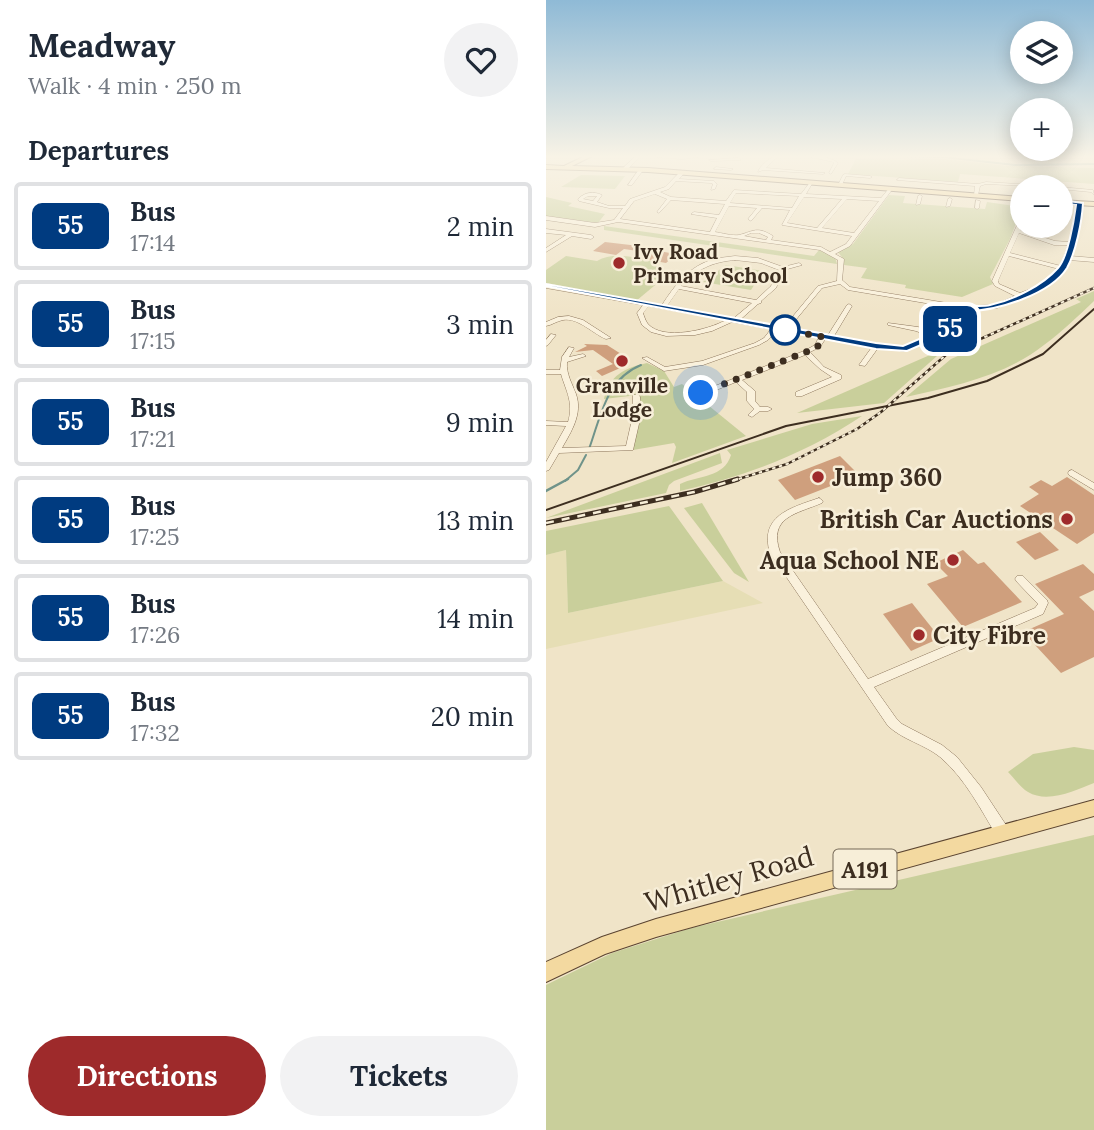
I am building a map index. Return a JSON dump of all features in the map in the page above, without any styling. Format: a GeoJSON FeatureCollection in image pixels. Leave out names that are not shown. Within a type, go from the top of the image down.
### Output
{"type":"FeatureCollection","features":[{"type":"Feature","properties":{"kind":"main road","name":"Whitley Road"},"geometry":{"type":"LineString","coordinates":[[546,972],[602,946],[656,928],[1094,808]]}},
{"type":"Feature","properties":{"kind":"street"},"geometry":{"type":"LineString","coordinates":[[617,220],[626,208]]}},
{"type":"Feature","properties":{"kind":"street"},"geometry":{"type":"LineString","coordinates":[[659,212],[662,208]]}},
{"type":"Feature","properties":{"kind":"street"},"geometry":{"type":"LineString","coordinates":[[712,233],[726,208]]}},
{"type":"Feature","properties":{"kind":"street"},"geometry":{"type":"LineString","coordinates":[[751,219],[759,208]]}},
{"type":"Feature","properties":{"kind":"street"},"geometry":{"type":"LineString","coordinates":[[772,208],[792,209],[784,224],[856,235]]}},
{"type":"Feature","properties":{"kind":"street"},"geometry":{"type":"LineString","coordinates":[[818,230],[837,208]]}},
{"type":"Feature","properties":{"kind":"street"},"geometry":{"type":"LineString","coordinates":[[832,253],[848,245],[877,208]]}},
{"type":"Feature","properties":{"kind":"street"},"geometry":{"type":"LineString","coordinates":[[792,320],[820,287],[840,282],[854,290],[965,308],[992,308],[1040,288],[1063,268],[1072,244],[1079,208]]}},
{"type":"Feature","properties":{"kind":"street"},"geometry":{"type":"LineString","coordinates":[[694,214],[721,217]]}},
{"type":"Feature","properties":{"kind":"street"},"geometry":{"type":"LineString","coordinates":[[546,218],[592,225],[617,220],[768,241],[832,253],[841,259],[840,282]]}},
{"type":"Feature","properties":{"kind":"street"},"geometry":{"type":"LineString","coordinates":[[1021,296],[996,283],[1018,227],[1054,243],[1072,244]]}},
{"type":"Feature","properties":{"kind":"street"},"geometry":{"type":"LineString","coordinates":[[546,231],[591,237]]}},
{"type":"Feature","properties":{"kind":"street"},"geometry":{"type":"LineString","coordinates":[[548,248],[572,234]]}},
{"type":"Feature","properties":{"kind":"street"},"geometry":{"type":"LineString","coordinates":[[695,253],[717,258],[761,261],[782,269],[799,265]]}},
{"type":"Feature","properties":{"kind":"street"},"geometry":{"type":"LineString","coordinates":[[1006,254],[1024,256],[1063,268]]}},
{"type":"Feature","properties":{"kind":"street"},"geometry":{"type":"LineString","coordinates":[[663,308],[677,288],[699,268],[717,258]]}},
{"type":"Feature","properties":{"kind":"street"},"geometry":{"type":"LineString","coordinates":[[1068,258],[1094,260]]}},
{"type":"Feature","properties":{"kind":"street"},"geometry":{"type":"LineString","coordinates":[[647,305],[640,313],[641,319],[654,330],[690,334],[708,332],[733,320],[759,302],[780,279],[782,269]]}},
{"type":"Feature","properties":{"kind":"street"},"geometry":{"type":"LineString","coordinates":[[546,286],[904,349],[953,328],[965,308]]}},
{"type":"Feature","properties":{"kind":"street"},"geometry":{"type":"LineString","coordinates":[[677,288],[759,302]]}},
{"type":"Feature","properties":{"kind":"street"},"geometry":{"type":"LineString","coordinates":[[701,393],[818,346],[849,306]]}},
{"type":"Feature","properties":{"kind":"street"},"geometry":{"type":"LineString","coordinates":[[547,315],[585,323],[595,333],[608,338]]}},
{"type":"Feature","properties":{"kind":"street"},"geometry":{"type":"LineString","coordinates":[[546,324],[562,318]]}},
{"type":"Feature","properties":{"kind":"street"},"geometry":{"type":"LineString","coordinates":[[890,324],[918,329],[935,336]]}},
{"type":"Feature","properties":{"kind":"street"},"geometry":{"type":"LineString","coordinates":[[645,358],[664,369],[703,363],[757,344],[766,339],[775,328]]}},
{"type":"Feature","properties":{"kind":"street"},"geometry":{"type":"LineString","coordinates":[[546,344],[553,335]]}},
{"type":"Feature","properties":{"kind":"street"},"geometry":{"type":"LineString","coordinates":[[863,365],[876,346]]}},
{"type":"Feature","properties":{"kind":"street"},"geometry":{"type":"LineString","coordinates":[[546,468],[576,407],[562,372],[571,348]]}},
{"type":"Feature","properties":{"kind":"street"},"geometry":{"type":"LineString","coordinates":[[799,394],[838,377],[822,368],[806,352]]}},
{"type":"Feature","properties":{"kind":"street"},"geometry":{"type":"LineString","coordinates":[[565,360],[583,356]]}},
{"type":"Feature","properties":{"kind":"street"},"geometry":{"type":"LineString","coordinates":[[546,372],[562,372]]}},
{"type":"Feature","properties":{"kind":"street"},"geometry":{"type":"LineString","coordinates":[[737,379],[751,391],[755,412],[768,409]]}},
{"type":"Feature","properties":{"kind":"street"},"geometry":{"type":"LineString","coordinates":[[800,384],[808,390]]}},
{"type":"Feature","properties":{"kind":"street"},"geometry":{"type":"LineString","coordinates":[[556,451],[602,452],[630,448],[638,401]]}},
{"type":"Feature","properties":{"kind":"street"},"geometry":{"type":"LineString","coordinates":[[546,423],[569,424]]}},
{"type":"Feature","properties":{"kind":"street"},"geometry":{"type":"LineString","coordinates":[[1072,473],[1094,487]]}},
{"type":"Feature","properties":{"kind":"street"},"geometry":{"type":"LineString","coordinates":[[819,501],[779,519],[771,529],[771,544],[898,729],[934,746],[949,758],[1003,833]]}},
{"type":"Feature","properties":{"kind":"street"},"geometry":{"type":"LineString","coordinates":[[868,684],[1040,611],[1043,603],[1020,579]]}},
{"type":"Feature","properties":{"kind":"shaded area"},"geometry":{"type":"Polygon","coordinates":[[[566,550],[568,613],[723,581],[763,603],[546,649],[546,555],[566,550]]]}},
{"type":"Feature","properties":{"kind":"green space"},"geometry":{"type":"Polygon","coordinates":[[[546,208],[576,208],[605,214],[598,223],[546,216],[546,208]]]}},
{"type":"Feature","properties":{"kind":"green space"},"geometry":{"type":"Polygon","coordinates":[[[880,208],[1010,208],[1010,238],[990,277],[993,284],[962,297],[861,278],[867,268],[844,265],[838,252],[853,244],[880,208]]]}},
{"type":"Feature","properties":{"kind":"green space"},"geometry":{"type":"Polygon","coordinates":[[[604,226],[814,256],[819,250],[835,257],[837,264],[604,230],[604,226]]]}},
{"type":"Feature","properties":{"kind":"green space"},"geometry":{"type":"Polygon","coordinates":[[[566,256],[597,261],[612,256],[628,256],[659,263],[658,269],[672,271],[636,301],[546,283],[546,270],[566,256]]]}},
{"type":"Feature","properties":{"kind":"green space"},"geometry":{"type":"Polygon","coordinates":[[[726,265],[763,271],[751,290],[703,282],[726,265]]]}},
{"type":"Feature","properties":{"kind":"green space"},"geometry":{"type":"Polygon","coordinates":[[[1094,291],[1094,301],[1029,356],[978,379],[906,397],[951,359],[1081,302],[1076,299],[1094,291]]]}},
{"type":"Feature","properties":{"kind":"green space"},"geometry":{"type":"Polygon","coordinates":[[[946,348],[884,403],[797,413],[946,348]]]}},
{"type":"Feature","properties":{"kind":"green space"},"geometry":{"type":"Polygon","coordinates":[[[647,363],[664,371],[674,387],[682,384],[746,436],[672,463],[676,447],[674,443],[633,450],[642,403],[638,395],[604,399],[614,378],[632,367],[647,363]]]}},
{"type":"Feature","properties":{"kind":"green space"},"geometry":{"type":"Polygon","coordinates":[[[862,416],[819,442],[774,462],[752,471],[680,491],[680,484],[723,468],[731,455],[727,450],[812,424],[862,416]]]}},
{"type":"Feature","properties":{"kind":"green space"},"geometry":{"type":"Polygon","coordinates":[[[720,453],[722,463],[674,481],[666,493],[546,518],[720,453]]]}},
{"type":"Feature","properties":{"kind":"green space"},"geometry":{"type":"Polygon","coordinates":[[[702,503],[749,582],[734,573],[684,508],[702,503]]]}},
{"type":"Feature","properties":{"kind":"green space"},"geometry":{"type":"Polygon","coordinates":[[[669,506],[723,581],[568,613],[566,550],[546,555],[546,531],[669,506]]]}},
{"type":"Feature","properties":{"kind":"green space"},"geometry":{"type":"Polygon","coordinates":[[[1074,747],[1094,750],[1094,783],[1062,795],[1044,797],[1025,790],[1008,772],[1033,754],[1074,747]]]}},
{"type":"Feature","properties":{"kind":"green space"},"geometry":{"type":"Polygon","coordinates":[[[1094,835],[1094,1130],[546,1130],[546,985],[612,953],[691,928],[1094,835]]]}},
{"type":"Feature","properties":{"kind":"building","name":"Ivy Road Primary School"},"geometry":{"type":"Polygon","coordinates":[[[605,242],[656,248],[653,250],[676,254],[666,263],[638,258],[645,252],[624,249],[616,255],[593,251],[605,242]]]}},
{"type":"Feature","properties":{"kind":"building","name":"Granville Lodge"},"geometry":{"type":"Polygon","coordinates":[[[584,344],[607,345],[629,359],[627,365],[602,376],[596,371],[613,364],[593,350],[575,352],[587,346],[584,344]]]}},
{"type":"Feature","properties":{"kind":"building","name":"Jump 360"},"geometry":{"type":"Polygon","coordinates":[[[840,456],[859,475],[795,500],[778,480],[840,456]]]}},
{"type":"Feature","properties":{"kind":"building","name":"British Car Auctions"},"geometry":{"type":"Polygon","coordinates":[[[1067,477],[1094,495],[1094,533],[1077,544],[1020,506],[1039,494],[1029,487],[1041,480],[1052,486],[1067,477]]]}},
{"type":"Feature","properties":{"kind":"building"},"geometry":{"type":"Polygon","coordinates":[[[1040,532],[1059,550],[1035,560],[1016,542],[1040,532]]]}},
{"type":"Feature","properties":{"kind":"building"},"geometry":{"type":"Polygon","coordinates":[[[963,550],[978,564],[984,562],[1022,602],[963,627],[927,584],[948,576],[935,563],[963,550]]]}},
{"type":"Feature","properties":{"kind":"building"},"geometry":{"type":"Polygon","coordinates":[[[1083,564],[1094,574],[1094,590],[1079,597],[1094,611],[1094,657],[1061,673],[1023,632],[1064,614],[1035,584],[1083,564]]]}},
{"type":"Feature","properties":{"kind":"building"},"geometry":{"type":"Polygon","coordinates":[[[912,603],[940,638],[911,651],[883,614],[912,603]]]}},
{"type":"Feature","properties":{"kind":"waterway"},"geometry":{"type":"LineString","coordinates":[[589,449],[612,389],[629,371],[641,365]]}},
{"type":"Feature","properties":{"kind":"waterway"},"geometry":{"type":"LineString","coordinates":[[566,480],[578,470],[586,455]]}},
{"type":"Feature","properties":{"kind":"waterway"},"geometry":{"type":"LineString","coordinates":[[546,491],[566,480]]}},
{"type":"Feature","properties":{"kind":"tram line"},"geometry":{"type":"LineString","coordinates":[[546,510],[786,426],[928,398],[987,381],[1043,354],[1094,309]]}},
{"type":"Feature","properties":{"kind":"railway"},"geometry":{"type":"LineString","coordinates":[[732,481],[787,464],[857,429],[881,412],[947,354],[1094,288]]}},
{"type":"Feature","properties":{"kind":"railway"},"geometry":{"type":"LineString","coordinates":[[546,523],[694,492],[738,479]]}},
{"type":"Feature","properties":{"kind":"bus line","name":"55"},"geometry":{"type":"LineString","coordinates":[[546,286],[904,349],[953,328],[965,308],[995,307],[1040,288],[1063,268],[1068,258],[1079,208]]}},
{"type":"Feature","properties":{"kind":"place","name":"Ivy Road Primary School"},"geometry":{"type":"Point","coordinates":[619,263]}},
{"type":"Feature","properties":{"kind":"place","name":"Granville Lodge"},"geometry":{"type":"Point","coordinates":[622,361]}},
{"type":"Feature","properties":{"kind":"place","name":"Jump 360"},"geometry":{"type":"Point","coordinates":[818,477]}},
{"type":"Feature","properties":{"kind":"place","name":"British Car Auctions"},"geometry":{"type":"Point","coordinates":[1067,519]}},
{"type":"Feature","properties":{"kind":"place","name":"Aqua School NE"},"geometry":{"type":"Point","coordinates":[953,560]}},
{"type":"Feature","properties":{"kind":"place","name":"City Fibre"},"geometry":{"type":"Point","coordinates":[919,635]}},
{"type":"Feature","properties":{"kind":"route"},"geometry":{"type":"LineString","coordinates":[[701,393],[813,349],[823,337],[785,330]]}}]}
